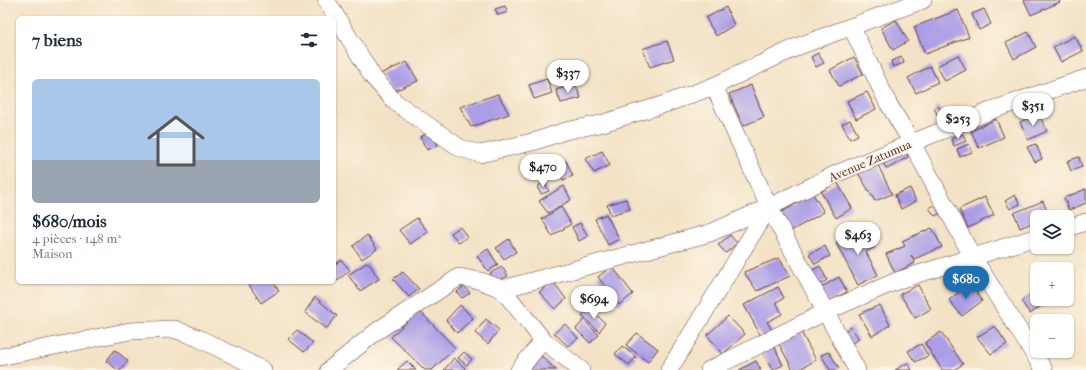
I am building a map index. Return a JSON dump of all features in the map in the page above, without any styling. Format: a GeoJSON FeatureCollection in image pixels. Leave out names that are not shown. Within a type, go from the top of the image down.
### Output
{"type":"FeatureCollection","features":[{"type":"Feature","properties":{"kind":"street"},"geometry":{"type":"LineString","coordinates":[[326,0],[336,16]]}},
{"type":"Feature","properties":{"kind":"street"},"geometry":{"type":"LineString","coordinates":[[336,16],[373,77],[395,102],[460,148],[480,154],[536,141],[565,131],[607,122],[665,104],[714,86],[799,46],[852,28],[923,0]]}},
{"type":"Feature","properties":{"kind":"street"},"geometry":{"type":"LineString","coordinates":[[852,28],[888,103],[912,143],[972,256],[1044,370]]}},
{"type":"Feature","properties":{"kind":"street","name":"Avenue Zatumua"},"geometry":{"type":"LineString","coordinates":[[502,289],[710,233],[769,208],[838,173],[995,109],[1086,78]]}},
{"type":"Feature","properties":{"kind":"street"},"geometry":{"type":"LineString","coordinates":[[714,86],[769,208],[857,370]]}},
{"type":"Feature","properties":{"kind":"street"},"geometry":{"type":"LineString","coordinates":[[669,370],[769,208]]}},
{"type":"Feature","properties":{"kind":"street"},"geometry":{"type":"LineString","coordinates":[[1074,226],[1086,222]]}},
{"type":"Feature","properties":{"kind":"street"},"geometry":{"type":"LineString","coordinates":[[709,370],[825,312],[899,280],[1030,239]]}},
{"type":"Feature","properties":{"kind":"street"},"geometry":{"type":"LineString","coordinates":[[329,370],[377,330],[459,277],[481,281],[502,289],[543,340],[581,370]]}},
{"type":"Feature","properties":{"kind":"street"},"geometry":{"type":"LineString","coordinates":[[0,357],[130,332],[174,329],[198,338],[263,370]]}},
{"type":"Feature","properties":{"kind":"street"},"geometry":{"type":"LineString","coordinates":[[519,370],[543,340]]}},
{"type":"Feature","properties":{"kind":"building"},"geometry":{"type":"Polygon","coordinates":[[[1024,0],[1059,0],[1060,2],[1031,15],[1024,0]]]}},
{"type":"Feature","properties":{"kind":"building"},"geometry":{"type":"Polygon","coordinates":[[[505,6],[508,12],[498,15],[495,9],[505,6]]]}},
{"type":"Feature","properties":{"kind":"building"},"geometry":{"type":"Polygon","coordinates":[[[726,7],[734,25],[716,36],[706,18],[726,7]]]}},
{"type":"Feature","properties":{"kind":"building"},"geometry":{"type":"Polygon","coordinates":[[[984,9],[991,24],[979,30],[972,14],[984,9]]]}},
{"type":"Feature","properties":{"kind":"building"},"geometry":{"type":"Polygon","coordinates":[[[958,10],[969,37],[925,54],[914,27],[958,10]]]}},
{"type":"Feature","properties":{"kind":"building"},"geometry":{"type":"Polygon","coordinates":[[[896,20],[908,41],[893,50],[881,28],[896,20]]]}},
{"type":"Feature","properties":{"kind":"building"},"geometry":{"type":"Polygon","coordinates":[[[1028,32],[1036,47],[1014,59],[1006,43],[1028,32]]]}},
{"type":"Feature","properties":{"kind":"building"},"geometry":{"type":"Polygon","coordinates":[[[1075,36],[1083,51],[1061,62],[1053,47],[1075,36]]]}},
{"type":"Feature","properties":{"kind":"building"},"geometry":{"type":"Polygon","coordinates":[[[667,41],[674,59],[650,67],[642,49],[667,41]]]}},
{"type":"Feature","properties":{"kind":"building"},"geometry":{"type":"Polygon","coordinates":[[[818,53],[824,63],[816,67],[811,57],[818,53]]]}},
{"type":"Feature","properties":{"kind":"building"},"geometry":{"type":"Polygon","coordinates":[[[958,55],[966,70],[945,81],[937,66],[958,55]]]}},
{"type":"Feature","properties":{"kind":"building"},"geometry":{"type":"Polygon","coordinates":[[[854,57],[863,74],[839,86],[830,70],[854,57]]]}},
{"type":"Feature","properties":{"kind":"building"},"geometry":{"type":"Polygon","coordinates":[[[902,57],[904,63],[893,67],[891,61],[902,57]]]}},
{"type":"Feature","properties":{"kind":"building"},"geometry":{"type":"Polygon","coordinates":[[[407,62],[418,81],[391,92],[380,74],[407,62]]]}},
{"type":"Feature","properties":{"kind":"building"},"geometry":{"type":"Polygon","coordinates":[[[930,66],[938,82],[916,93],[908,78],[930,66]]]}},
{"type":"Feature","properties":{"kind":"building"},"geometry":{"type":"Polygon","coordinates":[[[547,79],[552,93],[534,99],[529,85],[547,79]]]}},
{"type":"Feature","properties":{"kind":"building"},"geometry":{"type":"Polygon","coordinates":[[[575,84],[581,98],[561,103],[556,90],[575,84]]]}},
{"type":"Feature","properties":{"kind":"building"},"geometry":{"type":"Polygon","coordinates":[[[751,85],[764,117],[743,126],[729,94],[751,85]]]}},
{"type":"Feature","properties":{"kind":"building"},"geometry":{"type":"Polygon","coordinates":[[[867,92],[876,109],[856,119],[847,101],[867,92]]]}},
{"type":"Feature","properties":{"kind":"building"},"geometry":{"type":"Polygon","coordinates":[[[498,94],[509,114],[471,127],[460,107],[498,94]]]}},
{"type":"Feature","properties":{"kind":"building"},"geometry":{"type":"Polygon","coordinates":[[[938,106],[943,114],[938,116],[934,108],[938,106]]]}},
{"type":"Feature","properties":{"kind":"building"},"geometry":{"type":"Polygon","coordinates":[[[1038,113],[1047,131],[1028,140],[1020,122],[1038,113]]]}},
{"type":"Feature","properties":{"kind":"building"},"geometry":{"type":"Polygon","coordinates":[[[996,119],[1004,137],[979,148],[971,131],[996,119]]]}},
{"type":"Feature","properties":{"kind":"building"},"geometry":{"type":"Polygon","coordinates":[[[850,120],[858,135],[850,139],[842,124],[850,120]]]}},
{"type":"Feature","properties":{"kind":"building"},"geometry":{"type":"Polygon","coordinates":[[[430,132],[438,145],[427,150],[420,137],[430,132]]]}},
{"type":"Feature","properties":{"kind":"building"},"geometry":{"type":"Polygon","coordinates":[[[963,134],[966,141],[954,146],[951,139],[963,134]]]}},
{"type":"Feature","properties":{"kind":"building"},"geometry":{"type":"Polygon","coordinates":[[[969,144],[972,152],[960,157],[957,149],[969,144]]]}},
{"type":"Feature","properties":{"kind":"building"},"geometry":{"type":"Polygon","coordinates":[[[1036,144],[1042,159],[1035,162],[1027,147],[1036,144]]]}},
{"type":"Feature","properties":{"kind":"building"},"geometry":{"type":"Polygon","coordinates":[[[905,150],[908,157],[887,169],[882,162],[905,150]]]}},
{"type":"Feature","properties":{"kind":"building"},"geometry":{"type":"Polygon","coordinates":[[[602,151],[610,165],[594,173],[585,159],[602,151]]]}},
{"type":"Feature","properties":{"kind":"building"},"geometry":{"type":"Polygon","coordinates":[[[1079,157],[1082,167],[1071,171],[1067,161],[1079,157]]]}},
{"type":"Feature","properties":{"kind":"building"},"geometry":{"type":"Polygon","coordinates":[[[566,161],[573,176],[563,180],[556,166],[566,161]]]}},
{"type":"Feature","properties":{"kind":"building"},"geometry":{"type":"Polygon","coordinates":[[[877,163],[892,194],[875,201],[858,173],[877,163]]]}},
{"type":"Feature","properties":{"kind":"building"},"geometry":{"type":"Polygon","coordinates":[[[544,182],[549,191],[541,194],[537,187],[544,182]]]}},
{"type":"Feature","properties":{"kind":"building"},"geometry":{"type":"Polygon","coordinates":[[[837,182],[852,208],[836,218],[821,192],[837,182]]]}},
{"type":"Feature","properties":{"kind":"building"},"geometry":{"type":"Polygon","coordinates":[[[564,186],[571,200],[548,213],[539,201],[564,186]]]}},
{"type":"Feature","properties":{"kind":"building"},"geometry":{"type":"Polygon","coordinates":[[[910,188],[916,201],[901,209],[895,195],[910,188]]]}},
{"type":"Feature","properties":{"kind":"building"},"geometry":{"type":"Polygon","coordinates":[[[1086,189],[1086,203],[1069,210],[1064,198],[1086,189]]]}},
{"type":"Feature","properties":{"kind":"building"},"geometry":{"type":"Polygon","coordinates":[[[813,194],[824,212],[791,231],[780,213],[813,194]]]}},
{"type":"Feature","properties":{"kind":"building"},"geometry":{"type":"Polygon","coordinates":[[[1015,195],[1020,204],[1010,209],[1005,201],[1015,195]]]}},
{"type":"Feature","properties":{"kind":"building"},"geometry":{"type":"Polygon","coordinates":[[[985,197],[994,215],[968,228],[959,209],[985,197]]]}},
{"type":"Feature","properties":{"kind":"building"},"geometry":{"type":"Polygon","coordinates":[[[626,199],[630,209],[611,215],[607,205],[626,199]]]}},
{"type":"Feature","properties":{"kind":"building"},"geometry":{"type":"Polygon","coordinates":[[[1043,201],[1047,210],[1030,210],[1030,224],[1020,228],[1014,213],[1043,201]]]}},
{"type":"Feature","properties":{"kind":"building"},"geometry":{"type":"Polygon","coordinates":[[[938,203],[943,212],[935,216],[929,208],[938,203]]]}},
{"type":"Feature","properties":{"kind":"building"},"geometry":{"type":"Polygon","coordinates":[[[561,207],[571,224],[552,236],[542,219],[561,207]]]}},
{"type":"Feature","properties":{"kind":"building"},"geometry":{"type":"Polygon","coordinates":[[[606,214],[619,239],[608,245],[595,219],[606,214]]]}},
{"type":"Feature","properties":{"kind":"building"},"geometry":{"type":"Polygon","coordinates":[[[417,218],[428,232],[410,244],[399,230],[417,218]]]}},
{"type":"Feature","properties":{"kind":"building"},"geometry":{"type":"Polygon","coordinates":[[[580,223],[588,236],[579,241],[572,227],[580,223]]]}},
{"type":"Feature","properties":{"kind":"building"},"geometry":{"type":"Polygon","coordinates":[[[460,227],[467,237],[459,243],[451,233],[460,227]]]}},
{"type":"Feature","properties":{"kind":"building"},"geometry":{"type":"Polygon","coordinates":[[[932,228],[942,247],[914,259],[911,255],[915,263],[895,273],[886,254],[905,246],[902,241],[932,228]]]}},
{"type":"Feature","properties":{"kind":"building"},"geometry":{"type":"Polygon","coordinates":[[[865,229],[875,247],[866,252],[878,275],[858,285],[836,243],[865,229]]]}},
{"type":"Feature","properties":{"kind":"building"},"geometry":{"type":"Polygon","coordinates":[[[367,235],[377,249],[362,259],[353,246],[367,235]]]}},
{"type":"Feature","properties":{"kind":"building"},"geometry":{"type":"Polygon","coordinates":[[[730,235],[737,243],[726,253],[718,245],[730,235]]]}},
{"type":"Feature","properties":{"kind":"building"},"geometry":{"type":"Polygon","coordinates":[[[509,239],[516,252],[504,259],[496,248],[509,239]]]}},
{"type":"Feature","properties":{"kind":"building"},"geometry":{"type":"Polygon","coordinates":[[[825,246],[830,256],[815,264],[809,254],[825,246]]]}},
{"type":"Feature","properties":{"kind":"building"},"geometry":{"type":"Polygon","coordinates":[[[488,249],[498,265],[488,271],[477,256],[488,249]]]}},
{"type":"Feature","properties":{"kind":"building"},"geometry":{"type":"Polygon","coordinates":[[[779,258],[790,276],[757,291],[744,272],[779,258]]]}},
{"type":"Feature","properties":{"kind":"building"},"geometry":{"type":"Polygon","coordinates":[[[341,260],[350,270],[337,281],[336,280],[336,264],[341,260]]]}},
{"type":"Feature","properties":{"kind":"building"},"geometry":{"type":"Polygon","coordinates":[[[368,262],[379,279],[360,291],[348,275],[368,262]]]}},
{"type":"Feature","properties":{"kind":"building"},"geometry":{"type":"Polygon","coordinates":[[[612,266],[633,294],[619,305],[598,277],[612,266]]]}},
{"type":"Feature","properties":{"kind":"building"},"geometry":{"type":"Polygon","coordinates":[[[820,266],[827,280],[818,286],[811,271],[820,266]]]}},
{"type":"Feature","properties":{"kind":"building"},"geometry":{"type":"Polygon","coordinates":[[[502,267],[508,276],[496,281],[490,273],[502,267]]]}},
{"type":"Feature","properties":{"kind":"building"},"geometry":{"type":"Polygon","coordinates":[[[403,272],[419,289],[409,297],[393,279],[403,272]]]}},
{"type":"Feature","properties":{"kind":"building"},"geometry":{"type":"Polygon","coordinates":[[[839,277],[847,292],[828,302],[820,288],[839,277]]]}},
{"type":"Feature","properties":{"kind":"building"},"geometry":{"type":"Polygon","coordinates":[[[553,281],[566,299],[555,309],[539,292],[553,281]]]}},
{"type":"Feature","properties":{"kind":"building"},"geometry":{"type":"Polygon","coordinates":[[[970,283],[982,301],[962,316],[949,300],[970,283]]]}},
{"type":"Feature","properties":{"kind":"building"},"geometry":{"type":"Polygon","coordinates":[[[248,284],[274,284],[279,291],[261,303],[248,284]]]}},
{"type":"Feature","properties":{"kind":"building"},"geometry":{"type":"Polygon","coordinates":[[[918,285],[931,309],[915,318],[900,294],[918,285]]]}},
{"type":"Feature","properties":{"kind":"building"},"geometry":{"type":"Polygon","coordinates":[[[464,286],[470,293],[462,298],[457,292],[464,286]]]}},
{"type":"Feature","properties":{"kind":"building"},"geometry":{"type":"Polygon","coordinates":[[[778,287],[784,298],[776,302],[782,314],[767,322],[773,332],[762,338],[744,305],[778,287]]]}},
{"type":"Feature","properties":{"kind":"building"},"geometry":{"type":"Polygon","coordinates":[[[1030,295],[1030,306],[1041,306],[1030,314],[1021,301],[1030,295]]]}},
{"type":"Feature","properties":{"kind":"building"},"geometry":{"type":"Polygon","coordinates":[[[315,297],[337,316],[326,329],[305,312],[315,297]]]}},
{"type":"Feature","properties":{"kind":"building"},"geometry":{"type":"Polygon","coordinates":[[[460,305],[473,318],[457,333],[446,320],[460,305]]]}},
{"type":"Feature","properties":{"kind":"building"},"geometry":{"type":"Polygon","coordinates":[[[880,305],[890,325],[872,336],[859,314],[880,305]]]}},
{"type":"Feature","properties":{"kind":"building"},"geometry":{"type":"Polygon","coordinates":[[[589,308],[605,323],[599,332],[582,315],[589,308]]]}},
{"type":"Feature","properties":{"kind":"building"},"geometry":{"type":"Polygon","coordinates":[[[419,310],[455,348],[432,370],[425,370],[391,337],[419,310]]]}},
{"type":"Feature","properties":{"kind":"building"},"geometry":{"type":"Polygon","coordinates":[[[728,316],[745,334],[723,354],[707,335],[728,316]]]}},
{"type":"Feature","properties":{"kind":"building"},"geometry":{"type":"Polygon","coordinates":[[[486,319],[499,330],[488,344],[475,333],[486,319]]]}},
{"type":"Feature","properties":{"kind":"building"},"geometry":{"type":"Polygon","coordinates":[[[584,320],[599,335],[590,343],[576,329],[584,320]]]}},
{"type":"Feature","properties":{"kind":"building"},"geometry":{"type":"Polygon","coordinates":[[[565,324],[578,338],[568,346],[554,333],[565,324]]]}},
{"type":"Feature","properties":{"kind":"building"},"geometry":{"type":"Polygon","coordinates":[[[995,326],[1007,344],[991,354],[977,337],[995,326]]]}},
{"type":"Feature","properties":{"kind":"building"},"geometry":{"type":"Polygon","coordinates":[[[851,327],[859,339],[851,344],[843,332],[851,327]]]}},
{"type":"Feature","properties":{"kind":"building"},"geometry":{"type":"Polygon","coordinates":[[[297,330],[313,343],[304,352],[288,339],[297,330]]]}},
{"type":"Feature","properties":{"kind":"building"},"geometry":{"type":"Polygon","coordinates":[[[801,332],[816,360],[798,370],[793,370],[779,344],[801,332]]]}},
{"type":"Feature","properties":{"kind":"building"},"geometry":{"type":"Polygon","coordinates":[[[941,332],[963,364],[954,370],[942,370],[925,343],[941,332]]]}},
{"type":"Feature","properties":{"kind":"building"},"geometry":{"type":"Polygon","coordinates":[[[637,333],[658,349],[648,362],[626,345],[637,333]]]}},
{"type":"Feature","properties":{"kind":"building"},"geometry":{"type":"Polygon","coordinates":[[[921,344],[928,356],[915,362],[908,351],[921,344]]]}},
{"type":"Feature","properties":{"kind":"building"},"geometry":{"type":"Polygon","coordinates":[[[622,346],[636,357],[629,365],[615,354],[622,346]]]}},
{"type":"Feature","properties":{"kind":"building"},"geometry":{"type":"Polygon","coordinates":[[[774,346],[783,365],[772,370],[763,353],[774,346]]]}},
{"type":"Feature","properties":{"kind":"building"},"geometry":{"type":"Polygon","coordinates":[[[115,350],[128,361],[121,370],[118,370],[106,361],[115,350]]]}},
{"type":"Feature","properties":{"kind":"building"},"geometry":{"type":"Polygon","coordinates":[[[464,352],[472,359],[467,365],[458,358],[464,352]]]}},
{"type":"Feature","properties":{"kind":"building"},"geometry":{"type":"Polygon","coordinates":[[[829,352],[839,368],[835,370],[830,370],[821,355],[829,352]]]}},
{"type":"Feature","properties":{"kind":"building"},"geometry":{"type":"Polygon","coordinates":[[[541,356],[556,370],[530,370],[541,356]]]}},
{"type":"Feature","properties":{"kind":"building"},"geometry":{"type":"Polygon","coordinates":[[[454,358],[465,368],[463,370],[444,370],[454,358]]]}},
{"type":"Feature","properties":{"kind":"building"},"geometry":{"type":"Polygon","coordinates":[[[407,361],[416,370],[397,370],[407,361]]]}},
{"type":"Feature","properties":{"kind":"building"},"geometry":{"type":"Polygon","coordinates":[[[756,361],[761,370],[739,370],[756,361]]]}},
{"type":"Feature","properties":{"kind":"building"},"geometry":{"type":"Polygon","coordinates":[[[908,363],[912,370],[895,370],[908,363]]]}}]}
